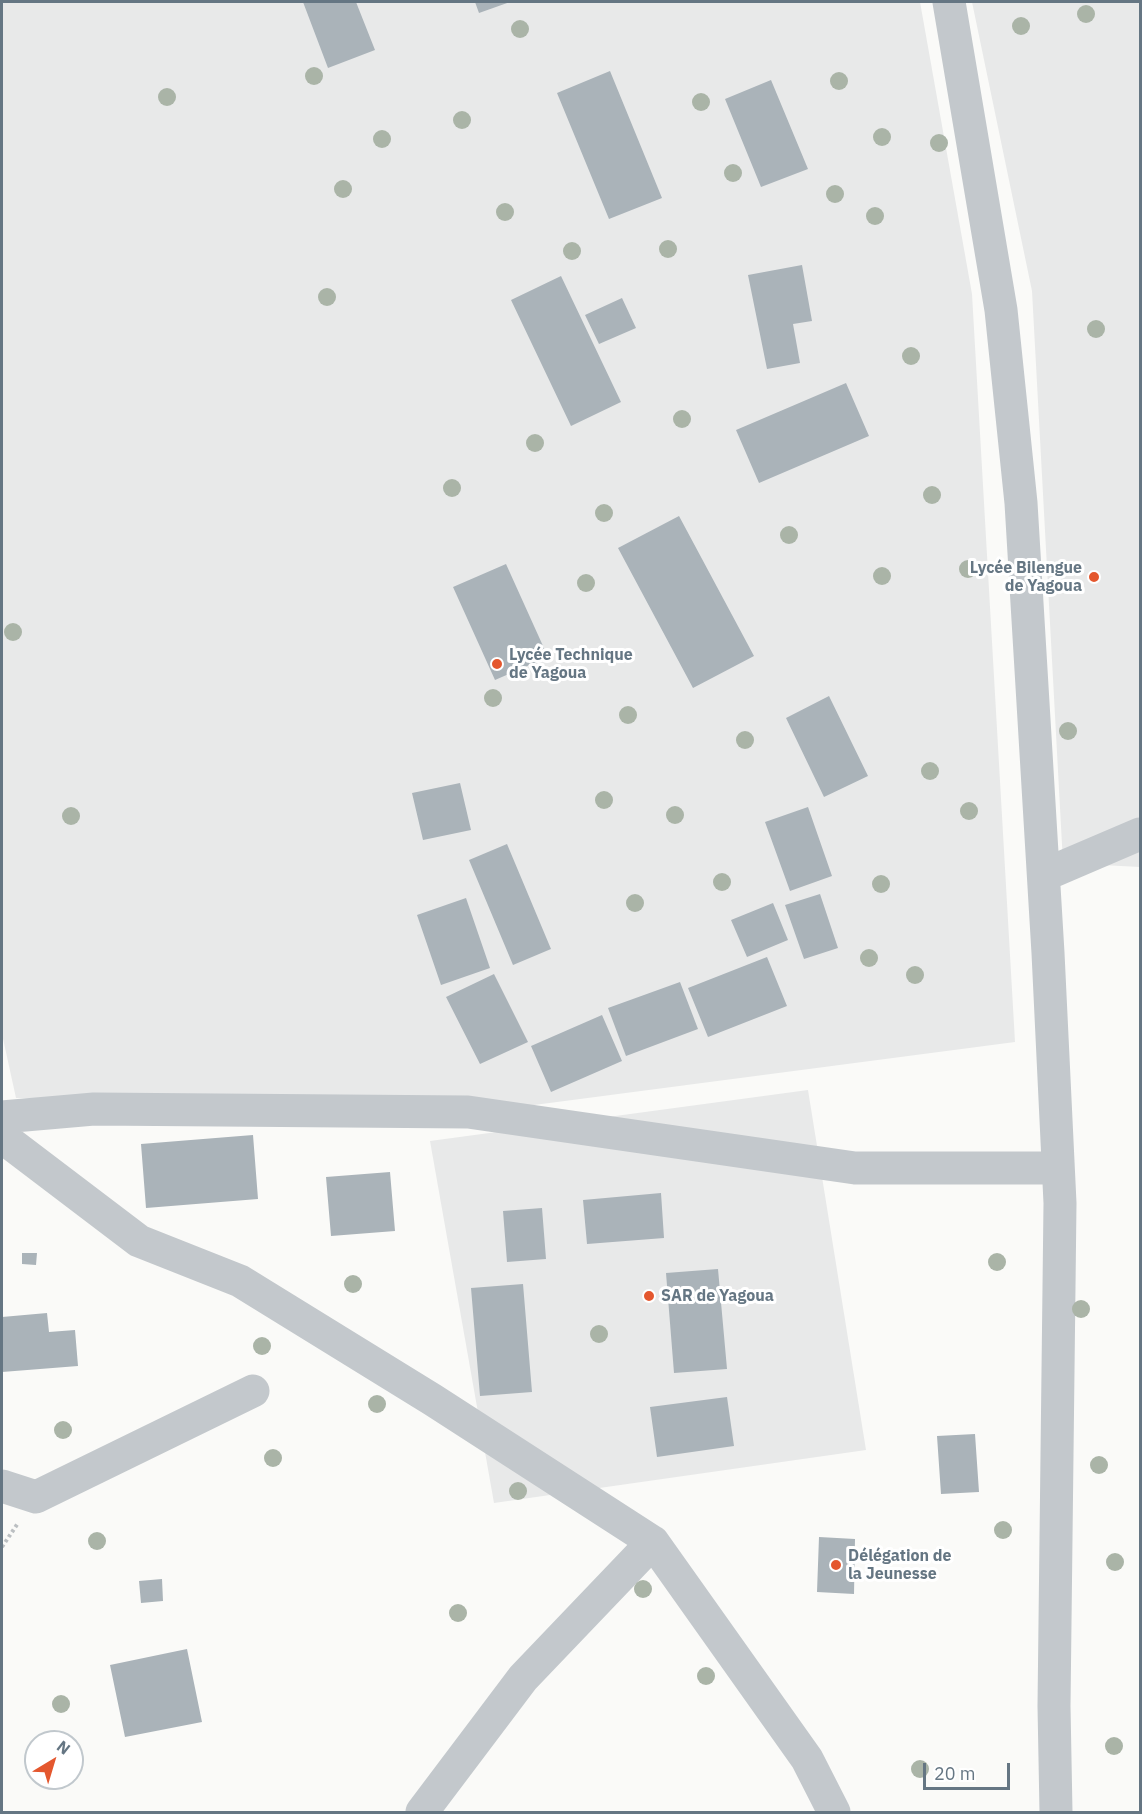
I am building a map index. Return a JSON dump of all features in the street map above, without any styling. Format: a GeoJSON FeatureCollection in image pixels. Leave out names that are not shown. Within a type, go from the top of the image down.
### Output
{"type":"FeatureCollection","features":[{"type":"Feature","properties":{"kind":"street"},"geometry":{"type":"LineString","coordinates":[[949,2],[1001,310],[1021,503],[1044,875],[1058,1168],[1054,1706],[1056,1812]]}},
{"type":"Feature","properties":{"kind":"street"},"geometry":{"type":"LineString","coordinates":[[1044,875],[1140,834]]}},
{"type":"Feature","properties":{"kind":"street"},"geometry":{"type":"LineString","coordinates":[[2,1117],[94,1109],[468,1112],[855,1168],[1058,1168]]}},
{"type":"Feature","properties":{"kind":"street"},"geometry":{"type":"LineString","coordinates":[[2,1137],[139,1241],[240,1281],[433,1400],[653,1542],[807,1759],[834,1812]]}},
{"type":"Feature","properties":{"kind":"street"},"geometry":{"type":"LineString","coordinates":[[2,1486],[36,1497],[253,1391]]}},
{"type":"Feature","properties":{"kind":"street"},"geometry":{"type":"LineString","coordinates":[[422,1812],[523,1678],[653,1542]]}},
{"type":"Feature","properties":{"kind":"shaded area","name":"Lycée Technique de Yagoua"},"geometry":{"type":"Polygon","coordinates":[[[2,2],[920,2],[972,294],[1015,1042],[496,1110],[16,1098],[2,1034],[2,2]]]}},
{"type":"Feature","properties":{"kind":"shaded area","name":"Lycée Bilengue de Yagoua"},"geometry":{"type":"Polygon","coordinates":[[[972,2],[1140,2],[1140,867],[1063,863],[1032,291],[972,2]]]}},
{"type":"Feature","properties":{"kind":"shaded area","name":"SAR de Yagoua"},"geometry":{"type":"Polygon","coordinates":[[[808,1090],[866,1450],[494,1503],[430,1141],[808,1090]]]}},
{"type":"Feature","properties":{"kind":"building"},"geometry":{"type":"Polygon","coordinates":[[[303,2],[356,2],[375,50],[328,68],[303,2]]]}},
{"type":"Feature","properties":{"kind":"building"},"geometry":{"type":"Polygon","coordinates":[[[475,2],[510,2],[479,13],[475,2]]]}},
{"type":"Feature","properties":{"kind":"building"},"geometry":{"type":"Polygon","coordinates":[[[610,71],[662,198],[609,219],[557,93],[610,71]]]}},
{"type":"Feature","properties":{"kind":"building"},"geometry":{"type":"Polygon","coordinates":[[[771,80],[808,169],[761,187],[725,99],[771,80]]]}},
{"type":"Feature","properties":{"kind":"building"},"geometry":{"type":"Polygon","coordinates":[[[802,265],[812,321],[793,324],[800,363],[767,369],[748,275],[802,265]]]}},
{"type":"Feature","properties":{"kind":"building"},"geometry":{"type":"Polygon","coordinates":[[[561,276],[621,402],[571,426],[511,300],[561,276]]]}},
{"type":"Feature","properties":{"kind":"building"},"geometry":{"type":"Polygon","coordinates":[[[622,298],[636,328],[599,344],[585,315],[622,298]]]}},
{"type":"Feature","properties":{"kind":"building"},"geometry":{"type":"Polygon","coordinates":[[[846,383],[869,436],[759,483],[736,430],[846,383]]]}},
{"type":"Feature","properties":{"kind":"building"},"geometry":{"type":"Polygon","coordinates":[[[679,516],[754,656],[693,688],[618,548],[679,516]]]}},
{"type":"Feature","properties":{"kind":"building"},"geometry":{"type":"Polygon","coordinates":[[[506,564],[548,657],[495,680],[453,587],[506,564]]]}},
{"type":"Feature","properties":{"kind":"building"},"geometry":{"type":"Polygon","coordinates":[[[829,696],[868,776],[824,797],[786,718],[829,696]]]}},
{"type":"Feature","properties":{"kind":"building"},"geometry":{"type":"Polygon","coordinates":[[[460,783],[471,830],[423,840],[412,793],[460,783]]]}},
{"type":"Feature","properties":{"kind":"building"},"geometry":{"type":"Polygon","coordinates":[[[808,807],[832,876],[790,891],[765,822],[808,807]]]}},
{"type":"Feature","properties":{"kind":"building"},"geometry":{"type":"Polygon","coordinates":[[[507,844],[551,949],[513,965],[469,860],[507,844]]]}},
{"type":"Feature","properties":{"kind":"building"},"geometry":{"type":"Polygon","coordinates":[[[820,894],[838,948],[804,959],[785,905],[820,894]]]}},
{"type":"Feature","properties":{"kind":"building"},"geometry":{"type":"Polygon","coordinates":[[[466,898],[490,968],[441,985],[417,915],[466,898]]]}},
{"type":"Feature","properties":{"kind":"building"},"geometry":{"type":"Polygon","coordinates":[[[773,903],[788,940],[747,957],[731,920],[773,903]]]}},
{"type":"Feature","properties":{"kind":"building"},"geometry":{"type":"Polygon","coordinates":[[[767,957],[787,1006],[708,1037],[688,988],[767,957]]]}},
{"type":"Feature","properties":{"kind":"building"},"geometry":{"type":"Polygon","coordinates":[[[494,974],[528,1042],[480,1064],[446,997],[494,974]]]}},
{"type":"Feature","properties":{"kind":"building"},"geometry":{"type":"Polygon","coordinates":[[[680,982],[698,1029],[626,1056],[608,1008],[680,982]]]}},
{"type":"Feature","properties":{"kind":"building"},"geometry":{"type":"Polygon","coordinates":[[[602,1015],[622,1061],[551,1092],[531,1046],[602,1015]]]}},
{"type":"Feature","properties":{"kind":"building"},"geometry":{"type":"Polygon","coordinates":[[[253,1135],[258,1199],[146,1208],[141,1144],[253,1135]]]}},
{"type":"Feature","properties":{"kind":"building"},"geometry":{"type":"Polygon","coordinates":[[[390,1172],[395,1231],[331,1236],[326,1177],[390,1172]]]}},
{"type":"Feature","properties":{"kind":"building"},"geometry":{"type":"Polygon","coordinates":[[[661,1193],[664,1238],[587,1244],[583,1200],[661,1193]]]}},
{"type":"Feature","properties":{"kind":"building"},"geometry":{"type":"Polygon","coordinates":[[[542,1208],[546,1259],[507,1262],[503,1211],[542,1208]]]}},
{"type":"Feature","properties":{"kind":"building"},"geometry":{"type":"Polygon","coordinates":[[[22,1253],[37,1253],[36,1265],[22,1264],[22,1253]]]}},
{"type":"Feature","properties":{"kind":"building"},"geometry":{"type":"Polygon","coordinates":[[[718,1269],[727,1369],[674,1373],[666,1273],[718,1269]]]}},
{"type":"Feature","properties":{"kind":"building"},"geometry":{"type":"Polygon","coordinates":[[[523,1284],[532,1392],[480,1396],[471,1288],[523,1284]]]}},
{"type":"Feature","properties":{"kind":"building"},"geometry":{"type":"Polygon","coordinates":[[[47,1313],[49,1332],[75,1330],[78,1366],[2,1372],[2,1317],[47,1313]]]}},
{"type":"Feature","properties":{"kind":"building"},"geometry":{"type":"Polygon","coordinates":[[[727,1397],[734,1446],[657,1457],[650,1407],[727,1397]]]}},
{"type":"Feature","properties":{"kind":"building"},"geometry":{"type":"Polygon","coordinates":[[[975,1434],[979,1492],[941,1494],[937,1436],[975,1434]]]}},
{"type":"Feature","properties":{"kind":"building","name":"Délégation de la Jeunesse"},"geometry":{"type":"Polygon","coordinates":[[[819,1537],[855,1539],[854,1594],[817,1592],[819,1537]]]}},
{"type":"Feature","properties":{"kind":"building"},"geometry":{"type":"Polygon","coordinates":[[[162,1579],[163,1601],[141,1603],[139,1581],[162,1579]]]}},
{"type":"Feature","properties":{"kind":"building"},"geometry":{"type":"Polygon","coordinates":[[[187,1649],[202,1722],[125,1737],[110,1665],[187,1649]]]}},
{"type":"Feature","properties":{"kind":"place","name":"Lycée Bilengue de Yagoua"},"geometry":{"type":"Point","coordinates":[1094,577]}},
{"type":"Feature","properties":{"kind":"place","name":"Lycée Technique de Yagoua"},"geometry":{"type":"Point","coordinates":[497,664]}},
{"type":"Feature","properties":{"kind":"place","name":"SAR de Yagoua"},"geometry":{"type":"Point","coordinates":[649,1296]}},
{"type":"Feature","properties":{"kind":"place","name":"Délégation de la Jeunesse"},"geometry":{"type":"Point","coordinates":[836,1565]}}]}
